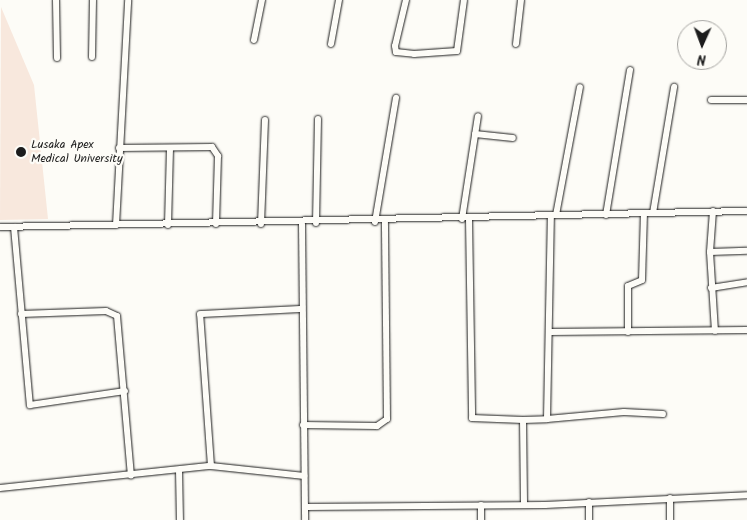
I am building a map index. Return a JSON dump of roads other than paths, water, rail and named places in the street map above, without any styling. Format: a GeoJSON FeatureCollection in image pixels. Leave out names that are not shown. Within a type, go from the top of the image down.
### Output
{"type":"FeatureCollection","features":[{"type":"Feature","properties":{"kind":"street"},"geometry":{"type":"LineString","coordinates":[[56,0],[57,58]]}},
{"type":"Feature","properties":{"kind":"street"},"geometry":{"type":"LineString","coordinates":[[92,57],[93,0]]}},
{"type":"Feature","properties":{"kind":"street"},"geometry":{"type":"LineString","coordinates":[[116,225],[128,0]]}},
{"type":"Feature","properties":{"kind":"street"},"geometry":{"type":"LineString","coordinates":[[254,40],[262,0]]}},
{"type":"Feature","properties":{"kind":"street"},"geometry":{"type":"LineString","coordinates":[[331,44],[339,0]]}},
{"type":"Feature","properties":{"kind":"street"},"geometry":{"type":"LineString","coordinates":[[406,0],[395,46],[396,52],[414,54],[457,51],[464,0]]}},
{"type":"Feature","properties":{"kind":"street"},"geometry":{"type":"LineString","coordinates":[[516,44],[521,0]]}},
{"type":"Feature","properties":{"kind":"street"},"geometry":{"type":"LineString","coordinates":[[606,215],[630,70]]}},
{"type":"Feature","properties":{"kind":"street"},"geometry":{"type":"LineString","coordinates":[[548,419],[554,216],[580,87]]}},
{"type":"Feature","properties":{"kind":"street"},"geometry":{"type":"LineString","coordinates":[[653,213],[674,87]]}},
{"type":"Feature","properties":{"kind":"street"},"geometry":{"type":"LineString","coordinates":[[375,222],[396,98]]}},
{"type":"Feature","properties":{"kind":"street"},"geometry":{"type":"LineString","coordinates":[[711,100],[747,100]]}},
{"type":"Feature","properties":{"kind":"street"},"geometry":{"type":"LineString","coordinates":[[478,116],[465,219],[472,418],[523,420],[624,412],[663,414]]}},
{"type":"Feature","properties":{"kind":"street"},"geometry":{"type":"LineString","coordinates":[[316,223],[318,119]]}},
{"type":"Feature","properties":{"kind":"street"},"geometry":{"type":"LineString","coordinates":[[261,224],[265,120]]}},
{"type":"Feature","properties":{"kind":"street"},"geometry":{"type":"LineString","coordinates":[[475,134],[513,138]]}},
{"type":"Feature","properties":{"kind":"street"},"geometry":{"type":"LineString","coordinates":[[119,148],[170,149],[209,146],[218,156],[216,224]]}},
{"type":"Feature","properties":{"kind":"street"},"geometry":{"type":"LineString","coordinates":[[168,225],[170,149]]}},
{"type":"Feature","properties":{"kind":"street"},"geometry":{"type":"LineString","coordinates":[[713,211],[710,252],[715,331]]}},
{"type":"Feature","properties":{"kind":"street"},"geometry":{"type":"LineString","coordinates":[[0,228],[302,224],[747,211]]}},
{"type":"Feature","properties":{"kind":"street"},"geometry":{"type":"LineString","coordinates":[[628,332],[628,286],[642,280],[644,213]]}},
{"type":"Feature","properties":{"kind":"street"},"geometry":{"type":"LineString","coordinates":[[303,425],[378,426],[387,419],[385,222]]}},
{"type":"Feature","properties":{"kind":"street"},"geometry":{"type":"LineString","coordinates":[[302,224],[303,425],[306,520]]}},
{"type":"Feature","properties":{"kind":"street"},"geometry":{"type":"LineString","coordinates":[[14,227],[30,405],[125,391]]}},
{"type":"Feature","properties":{"kind":"street"},"geometry":{"type":"LineString","coordinates":[[710,252],[747,251]]}},
{"type":"Feature","properties":{"kind":"street"},"geometry":{"type":"LineString","coordinates":[[711,288],[747,282]]}},
{"type":"Feature","properties":{"kind":"street"},"geometry":{"type":"LineString","coordinates":[[211,466],[200,314],[302,309]]}},
{"type":"Feature","properties":{"kind":"street"},"geometry":{"type":"LineString","coordinates":[[21,314],[113,312],[117,316],[131,475]]}},
{"type":"Feature","properties":{"kind":"street"},"geometry":{"type":"LineString","coordinates":[[550,332],[747,330]]}},
{"type":"Feature","properties":{"kind":"street"},"geometry":{"type":"LineString","coordinates":[[523,420],[524,504]]}},
{"type":"Feature","properties":{"kind":"street"},"geometry":{"type":"LineString","coordinates":[[0,488],[211,466],[304,476]]}},
{"type":"Feature","properties":{"kind":"street"},"geometry":{"type":"LineString","coordinates":[[179,470],[180,520]]}},
{"type":"Feature","properties":{"kind":"street"},"geometry":{"type":"LineString","coordinates":[[306,507],[524,504],[747,494]]}},
{"type":"Feature","properties":{"kind":"street"},"geometry":{"type":"LineString","coordinates":[[670,498],[670,520]]}},
{"type":"Feature","properties":{"kind":"street"},"geometry":{"type":"LineString","coordinates":[[589,502],[589,520]]}},
{"type":"Feature","properties":{"kind":"street"},"geometry":{"type":"LineString","coordinates":[[481,505],[481,520]]}},
{"type":"Feature","properties":{"kind":"place","name":"Lusaka Apex Medical University"},"geometry":{"type":"Point","coordinates":[21,152]}}]}
